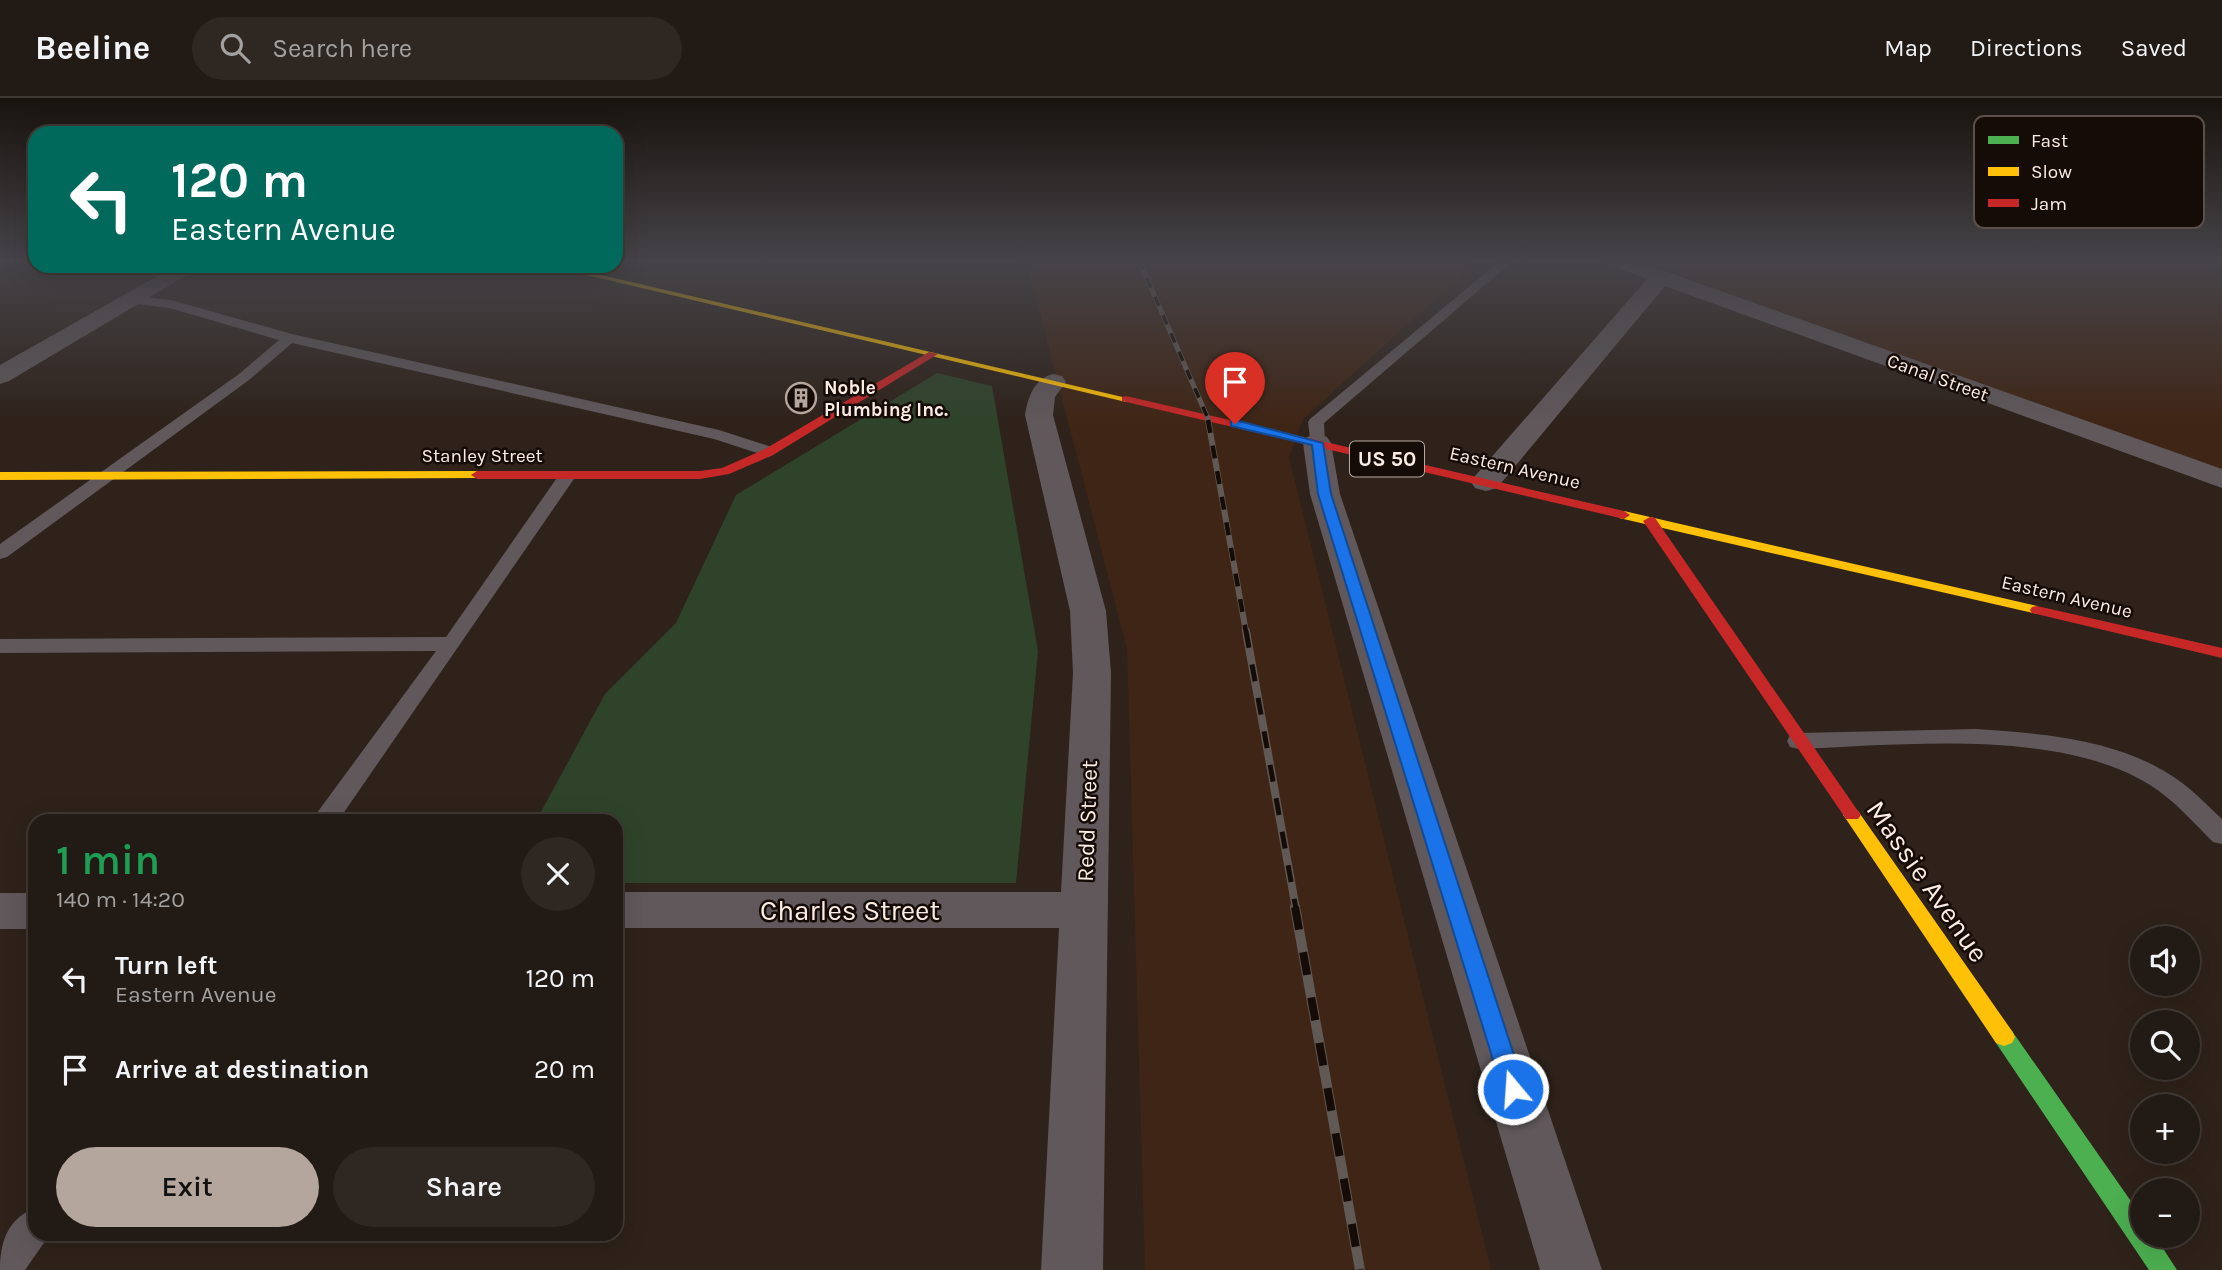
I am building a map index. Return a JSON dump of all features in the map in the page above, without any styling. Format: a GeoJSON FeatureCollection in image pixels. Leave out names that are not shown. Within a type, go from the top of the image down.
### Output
{"type":"FeatureCollection","features":[{"type":"Feature","properties":{"kind":"main road","name":"Eastern Avenue"},"geometry":{"type":"LineString","coordinates":[[763,315],[2222,653]]}},
{"type":"Feature","properties":{"kind":"main road","name":"Stanley Street"},"geometry":{"type":"LineString","coordinates":[[0,476],[700,475],[725,471],[769,452],[933,354]]}},
{"type":"Feature","properties":{"kind":"main road","name":"Massie Avenue"},"geometry":{"type":"LineString","coordinates":[[1650,521],[2164,1270]]}},
{"type":"Feature","properties":{"kind":"street"},"geometry":{"type":"LineString","coordinates":[[0,376],[106,315]]}},
{"type":"Feature","properties":{"kind":"street"},"geometry":{"type":"LineString","coordinates":[[1486,482],[1628,315]]}},
{"type":"Feature","properties":{"kind":"street","name":"Canal Street"},"geometry":{"type":"LineString","coordinates":[[1768,315],[2222,479]]}},
{"type":"Feature","properties":{"kind":"street","name":"Redd Street"},"geometry":{"type":"LineString","coordinates":[[1053,382],[1042,396],[1039,415],[1088,611],[1092,673],[1072,1270]]}},
{"type":"Feature","properties":{"kind":"street"},"geometry":{"type":"LineString","coordinates":[[1317,443],[1325,494],[1571,1270]]}},
{"type":"Feature","properties":{"kind":"street","name":"Charles Street"},"geometry":{"type":"LineString","coordinates":[[623,910],[1083,910]]}},
{"type":"Feature","properties":{"kind":"street"},"geometry":{"type":"LineString","coordinates":[[0,911],[28,911]]}},
{"type":"Feature","properties":{"kind":"lane"},"geometry":{"type":"LineString","coordinates":[[208,315],[289,338],[719,435],[769,452]]}},
{"type":"Feature","properties":{"kind":"lane"},"geometry":{"type":"LineString","coordinates":[[1317,443],[1316,422],[1443,315]]}},
{"type":"Feature","properties":{"kind":"lane"},"geometry":{"type":"LineString","coordinates":[[0,553],[244,377],[289,338]]}},
{"type":"Feature","properties":{"kind":"lane"},"geometry":{"type":"LineString","coordinates":[[329,814],[452,645],[567,476]]}},
{"type":"Feature","properties":{"kind":"lane"},"geometry":{"type":"LineString","coordinates":[[0,646],[452,645]]}},
{"type":"Feature","properties":{"kind":"lane"},"geometry":{"type":"LineString","coordinates":[[1799,741],[1993,737],[2054,744],[2102,756],[2151,774],[2222,835]]}},
{"type":"Feature","properties":{"kind":"lane"},"geometry":{"type":"LineString","coordinates":[[3,1270],[28,1235]]}},
{"type":"Feature","properties":{"kind":"shaded area"},"geometry":{"type":"Polygon","coordinates":[[[1040,315],[1418,315],[1303,419],[1289,457],[1491,1270],[1145,1270],[1127,649],[1040,315]]]}},
{"type":"Feature","properties":{"kind":"shaded area"},"geometry":{"type":"Polygon","coordinates":[[[1789,315],[2222,315],[2222,473],[1789,315]]]}},
{"type":"Feature","properties":{"kind":"green space"},"geometry":{"type":"Polygon","coordinates":[[[937,373],[992,386],[1038,651],[1016,883],[623,883],[623,814],[540,814],[605,694],[676,623],[736,495],[937,373]]]}},
{"type":"Feature","properties":{"kind":"railway"},"geometry":{"type":"LineString","coordinates":[[1163,315],[1209,421]]}},
{"type":"Feature","properties":{"kind":"railway"},"geometry":{"type":"LineString","coordinates":[[1208,420],[1246,632]]}},
{"type":"Feature","properties":{"kind":"railway"},"geometry":{"type":"LineString","coordinates":[[1246,631],[1296,909]]}},
{"type":"Feature","properties":{"kind":"railway"},"geometry":{"type":"LineString","coordinates":[[1295,907],[1360,1270]]}},
{"type":"Feature","properties":{"kind":"traffic: fast"},"geometry":{"type":"LineString","coordinates":[[2004,1037],[2164,1270]]}},
{"type":"Feature","properties":{"kind":"traffic: slow"},"geometry":{"type":"LineString","coordinates":[[762,315],[1126,399]]}},
{"type":"Feature","properties":{"kind":"traffic: slow"},"geometry":{"type":"LineString","coordinates":[[0,476],[477,475]]}},
{"type":"Feature","properties":{"kind":"traffic: slow"},"geometry":{"type":"LineString","coordinates":[[1624,515],[2037,610]]}},
{"type":"Feature","properties":{"kind":"traffic: slow"},"geometry":{"type":"LineString","coordinates":[[1852,815],[2004,1037]]}},
{"type":"Feature","properties":{"kind":"traffic: jam"},"geometry":{"type":"LineString","coordinates":[[477,475],[700,475],[725,471],[769,452],[933,354]]}},
{"type":"Feature","properties":{"kind":"traffic: jam"},"geometry":{"type":"LineString","coordinates":[[1126,399],[1624,515]]}},
{"type":"Feature","properties":{"kind":"traffic: jam"},"geometry":{"type":"LineString","coordinates":[[1650,521],[1852,815]]}},
{"type":"Feature","properties":{"kind":"traffic: jam"},"geometry":{"type":"LineString","coordinates":[[2037,610],[2222,653]]}},
{"type":"Feature","properties":{"kind":"place","name":"Noble Plumbing Inc."},"geometry":{"type":"Point","coordinates":[801,398]}},
{"type":"Feature","properties":{"kind":"route"},"geometry":{"type":"LineString","coordinates":[[1235,424],[1317,443],[1325,494],[1513,1089]]}}]}
